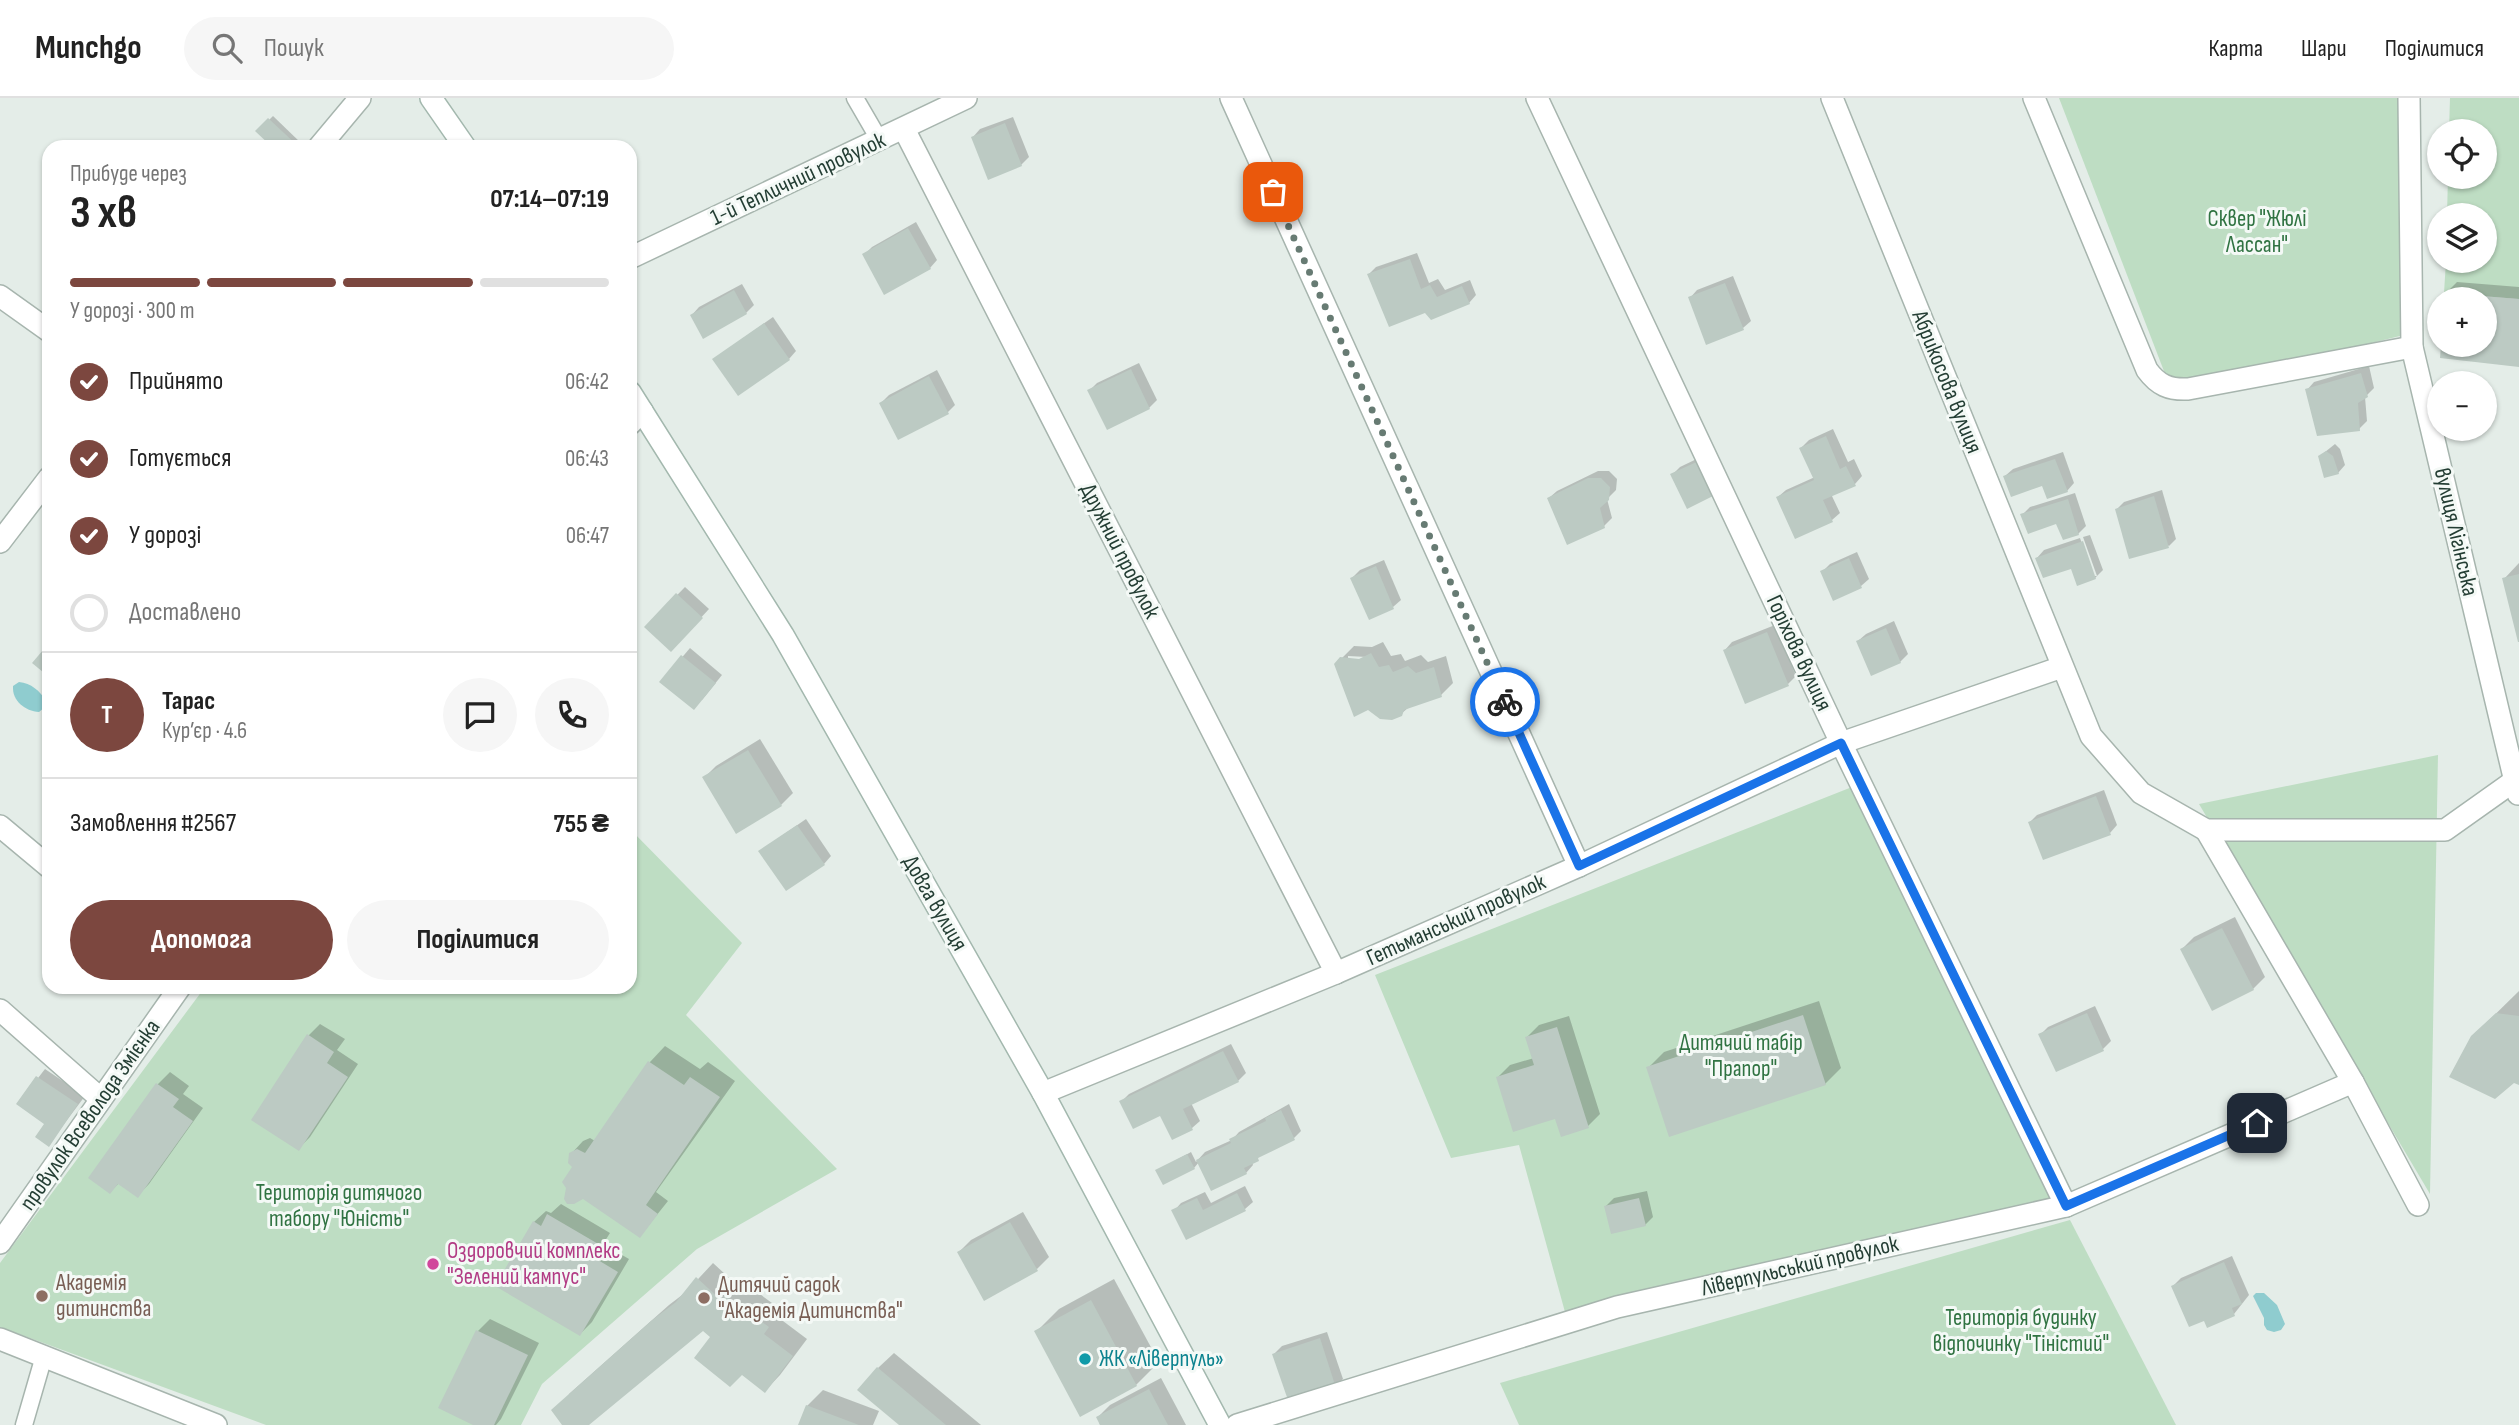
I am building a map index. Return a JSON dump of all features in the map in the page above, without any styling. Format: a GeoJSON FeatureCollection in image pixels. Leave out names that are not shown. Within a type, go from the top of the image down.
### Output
{"type":"FeatureCollection","features":[{"type":"Feature","properties":{"kind":"street"},"geometry":{"type":"LineString","coordinates":[[326,140],[360,98]]}},
{"type":"Feature","properties":{"kind":"street"},"geometry":{"type":"LineString","coordinates":[[431,98],[459,140]]}},
{"type":"Feature","properties":{"kind":"street","name":"1-й Тепличний провулок"},"geometry":{"type":"LineString","coordinates":[[637,255],[966,98]]}},
{"type":"Feature","properties":{"kind":"street"},"geometry":{"type":"LineString","coordinates":[[1230,98],[1579,866]]}},
{"type":"Feature","properties":{"kind":"street","name":"Горіхова вулиця"},"geometry":{"type":"LineString","coordinates":[[1537,98],[1841,743],[2066,1206]]}},
{"type":"Feature","properties":{"kind":"street","name":"Абрикосова вулиця"},"geometry":{"type":"LineString","coordinates":[[1832,98],[2091,736],[2141,793],[2206,830]]}},
{"type":"Feature","properties":{"kind":"street"},"geometry":{"type":"LineString","coordinates":[[2034,98],[2147,370],[2154,380],[2164,387],[2188,389],[2412,347]]}},
{"type":"Feature","properties":{"kind":"street","name":"вулиця Лігінська"},"geometry":{"type":"LineString","coordinates":[[2409,98],[2412,347],[2517,788]]}},
{"type":"Feature","properties":{"kind":"street","name":"Дружний провулок"},"geometry":{"type":"LineString","coordinates":[[904,129],[1336,973]]}},
{"type":"Feature","properties":{"kind":"street"},"geometry":{"type":"LineString","coordinates":[[0,296],[42,326]]}},
{"type":"Feature","properties":{"kind":"street","name":"Довга вулиця"},"geometry":{"type":"LineString","coordinates":[[637,418],[783,635],[1043,1093],[1220,1425]]}},
{"type":"Feature","properties":{"kind":"street"},"geometry":{"type":"LineString","coordinates":[[0,542],[42,487]]}},
{"type":"Feature","properties":{"kind":"street","name":"Гетьманський провулок"},"geometry":{"type":"LineString","coordinates":[[1043,1093],[1336,973],[1579,866],[1841,743],[2062,667]]}},
{"type":"Feature","properties":{"kind":"street"},"geometry":{"type":"LineString","coordinates":[[2206,830],[2445,830],[2517,788]]}},
{"type":"Feature","properties":{"kind":"street"},"geometry":{"type":"LineString","coordinates":[[0,826],[42,861]]}},
{"type":"Feature","properties":{"kind":"street"},"geometry":{"type":"LineString","coordinates":[[2206,830],[2353,1082],[2418,1205]]}},
{"type":"Feature","properties":{"kind":"street","name":"провулок Всеволода Змієнка"},"geometry":{"type":"LineString","coordinates":[[0,1243],[175,994]]}},
{"type":"Feature","properties":{"kind":"street"},"geometry":{"type":"LineString","coordinates":[[0,1010],[101,1099]]}},
{"type":"Feature","properties":{"kind":"street","name":"Ліверпульський провулок"},"geometry":{"type":"LineString","coordinates":[[1237,1425],[1617,1307],[2066,1206],[2353,1082]]}},
{"type":"Feature","properties":{"kind":"street"},"geometry":{"type":"LineString","coordinates":[[0,1339],[216,1425]]}},
{"type":"Feature","properties":{"kind":"lane"},"geometry":{"type":"LineString","coordinates":[[855,98],[880,141]]}},
{"type":"Feature","properties":{"kind":"lane"},"geometry":{"type":"LineString","coordinates":[[24,1425],[44,1356]]}},
{"type":"Feature","properties":{"kind":"green space","name":"Сквер \"Жюлі Лассан\""},"geometry":{"type":"Polygon","coordinates":[[[2059,98],[2402,98],[2404,335],[2172,392],[2059,98]]]}},
{"type":"Feature","properties":{"kind":"green space"},"geometry":{"type":"Polygon","coordinates":[[[2450,98],[2519,98],[2519,299],[2497,297],[2497,287],[2444,287],[2445,273],[2497,273],[2497,203],[2447,203],[2448,189],[2497,189],[2497,119],[2449,119],[2450,98]]]}},
{"type":"Feature","properties":{"kind":"green space"},"geometry":{"type":"Polygon","coordinates":[[[2438,755],[2430,1194],[2199,804],[2438,755]]]}},
{"type":"Feature","properties":{"kind":"green space","name":"Дитячий табір \"Прапор\""},"geometry":{"type":"Polygon","coordinates":[[[1852,787],[2052,1199],[1565,1312],[1519,1145],[1451,1158],[1375,975],[1852,787]]]}},
{"type":"Feature","properties":{"kind":"green space","name":"Територія дитячого табору \"Юність\""},"geometry":{"type":"Polygon","coordinates":[[[637,836],[742,943],[686,1015],[837,1169],[697,1249],[542,1384],[521,1425],[266,1425],[0,1327],[0,1263],[200,994],[637,994],[637,836]]]}},
{"type":"Feature","properties":{"kind":"green space","name":"Територія будинку відпочинку \"Тіністий\""},"geometry":{"type":"Polygon","coordinates":[[[2070,1220],[2176,1425],[1519,1425],[1500,1383],[2070,1220]]]}},
{"type":"Feature","properties":{"kind":"water"},"geometry":{"type":"Polygon","coordinates":[[[19,682],[38,691],[42,696],[42,710],[34,711],[20,704],[13,686],[19,682]]]}},
{"type":"Feature","properties":{"kind":"water"},"geometry":{"type":"Polygon","coordinates":[[[2256,1293],[2264,1293],[2277,1305],[2285,1324],[2281,1330],[2267,1330],[2253,1296],[2256,1293]]]}},
{"type":"Feature","properties":{"kind":"building"},"geometry":{"type":"Polygon","coordinates":[[[268,118],[292,140],[265,140],[255,131],[268,118]]]}},
{"type":"Feature","properties":{"kind":"building"},"geometry":{"type":"Polygon","coordinates":[[[1005,123],[1022,166],[988,180],[971,137],[1005,123]]]}},
{"type":"Feature","properties":{"kind":"building"},"geometry":{"type":"Polygon","coordinates":[[[908,228],[931,269],[884,295],[862,254],[908,228]]]}},
{"type":"Feature","properties":{"kind":"building"},"geometry":{"type":"Polygon","coordinates":[[[1410,259],[1421,289],[1430,285],[1437,297],[1462,286],[1470,304],[1431,320],[1425,313],[1389,327],[1367,274],[1410,259]]]}},
{"type":"Feature","properties":{"kind":"building"},"geometry":{"type":"Polygon","coordinates":[[[1725,283],[1744,330],[1706,345],[1688,297],[1725,283]]]}},
{"type":"Feature","properties":{"kind":"building"},"geometry":{"type":"Polygon","coordinates":[[[734,290],[747,314],[703,339],[690,315],[734,290]]]}},
{"type":"Feature","properties":{"kind":"building"},"geometry":{"type":"Polygon","coordinates":[[[2497,297],[2519,299],[2519,367],[2440,358],[2497,357],[2497,297]]]}},
{"type":"Feature","properties":{"kind":"building"},"geometry":{"type":"Polygon","coordinates":[[[764,323],[790,360],[738,396],[712,359],[764,323]]]}},
{"type":"Feature","properties":{"kind":"building"},"geometry":{"type":"Polygon","coordinates":[[[1131,369],[1150,409],[1107,430],[1087,390],[1131,369]]]}},
{"type":"Feature","properties":{"kind":"building"},"geometry":{"type":"Polygon","coordinates":[[[2361,373],[2368,397],[2358,403],[2360,431],[2317,436],[2305,389],[2361,373]]]}},
{"type":"Feature","properties":{"kind":"building"},"geometry":{"type":"Polygon","coordinates":[[[929,376],[949,414],[898,440],[879,403],[929,376]]]}},
{"type":"Feature","properties":{"kind":"building"},"geometry":{"type":"Polygon","coordinates":[[[1826,436],[1840,469],[1846,466],[1856,486],[1823,500],[1833,522],[1795,539],[1776,497],[1814,480],[1799,448],[1826,436]]]}},
{"type":"Feature","properties":{"kind":"building"},"geometry":{"type":"Polygon","coordinates":[[[2326,451],[2333,456],[2339,474],[2324,478],[2318,456],[2326,451]]]}},
{"type":"Feature","properties":{"kind":"building"},"geometry":{"type":"Polygon","coordinates":[[[2055,459],[2068,492],[2047,499],[2042,486],[2011,497],[2003,476],[2055,459]]]}},
{"type":"Feature","properties":{"kind":"building"},"geometry":{"type":"Polygon","coordinates":[[[1701,460],[1717,494],[1687,509],[1670,474],[1701,460]]]}},
{"type":"Feature","properties":{"kind":"building"},"geometry":{"type":"Polygon","coordinates":[[[1588,478],[1601,478],[1610,487],[1609,500],[1600,508],[1605,528],[1567,545],[1547,498],[1588,478]]]}},
{"type":"Feature","properties":{"kind":"building"},"geometry":{"type":"Polygon","coordinates":[[[2154,496],[2169,548],[2129,559],[2115,509],[2154,496]]]}},
{"type":"Feature","properties":{"kind":"building"},"geometry":{"type":"Polygon","coordinates":[[[2068,499],[2079,535],[2063,540],[2056,524],[2028,534],[2020,514],[2068,499]]]}},
{"type":"Feature","properties":{"kind":"building"},"geometry":{"type":"Polygon","coordinates":[[[2083,541],[2096,579],[2077,586],[2071,569],[2043,578],[2035,558],[2083,541]]]}},
{"type":"Feature","properties":{"kind":"building"},"geometry":{"type":"Polygon","coordinates":[[[1849,558],[1862,588],[1833,601],[1820,571],[1849,558]]]}},
{"type":"Feature","properties":{"kind":"building"},"geometry":{"type":"Polygon","coordinates":[[[1376,566],[1394,609],[1369,620],[1350,578],[1376,566]]]}},
{"type":"Feature","properties":{"kind":"building"},"geometry":{"type":"Polygon","coordinates":[[[2519,574],[2519,642],[2518,642],[2502,578],[2519,574]]]}},
{"type":"Feature","properties":{"kind":"building"},"geometry":{"type":"Polygon","coordinates":[[[676,593],[703,618],[671,652],[644,627],[676,593]]]}},
{"type":"Feature","properties":{"kind":"building"},"geometry":{"type":"Polygon","coordinates":[[[1886,628],[1901,663],[1871,676],[1856,641],[1886,628]]]}},
{"type":"Feature","properties":{"kind":"building"},"geometry":{"type":"Polygon","coordinates":[[[1767,632],[1789,686],[1745,704],[1723,650],[1767,632]]]}},
{"type":"Feature","properties":{"kind":"building"},"geometry":{"type":"Polygon","coordinates":[[[42,651],[42,671],[32,663],[42,651]]]}},
{"type":"Feature","properties":{"kind":"building"},"geometry":{"type":"Polygon","coordinates":[[[1371,653],[1379,667],[1389,665],[1393,672],[1408,666],[1416,673],[1434,667],[1442,697],[1404,710],[1402,716],[1392,720],[1380,719],[1368,710],[1354,717],[1334,664],[1340,657],[1359,659],[1371,653]]]}},
{"type":"Feature","properties":{"kind":"building"},"geometry":{"type":"Polygon","coordinates":[[[681,655],[716,683],[694,710],[659,682],[681,655]]]}},
{"type":"Feature","properties":{"kind":"building"},"geometry":{"type":"Polygon","coordinates":[[[748,750],[782,806],[736,834],[702,777],[748,750]]]}},
{"type":"Feature","properties":{"kind":"building"},"geometry":{"type":"Polygon","coordinates":[[[2096,796],[2111,835],[2043,860],[2028,822],[2096,796]]]}},
{"type":"Feature","properties":{"kind":"building"},"geometry":{"type":"Polygon","coordinates":[[[797,825],[825,865],[786,891],[758,851],[797,825]]]}},
{"type":"Feature","properties":{"kind":"building"},"geometry":{"type":"Polygon","coordinates":[[[2222,928],[2254,990],[2212,1011],[2180,949],[2222,928]]]}},
{"type":"Feature","properties":{"kind":"building"},"geometry":{"type":"Polygon","coordinates":[[[2087,1013],[2104,1051],[2056,1072],[2038,1034],[2087,1013]]]}},
{"type":"Feature","properties":{"kind":"building"},"geometry":{"type":"Polygon","coordinates":[[[2496,1013],[2519,1016],[2519,1085],[2514,1083],[2495,1099],[2449,1077],[2471,1036],[2496,1013]]]}},
{"type":"Feature","properties":{"kind":"building"},"geometry":{"type":"Polygon","coordinates":[[[1803,1015],[1826,1085],[1669,1137],[1646,1067],[1803,1015]]]}},
{"type":"Feature","properties":{"kind":"building"},"geometry":{"type":"Polygon","coordinates":[[[1557,1027],[1589,1128],[1561,1137],[1555,1119],[1513,1132],[1496,1077],[1534,1065],[1525,1037],[1557,1027]]]}},
{"type":"Feature","properties":{"kind":"building"},"geometry":{"type":"Polygon","coordinates":[[[307,1034],[334,1052],[327,1063],[348,1077],[299,1151],[251,1120],[307,1034]]]}},
{"type":"Feature","properties":{"kind":"building"},"geometry":{"type":"Polygon","coordinates":[[[1223,1051],[1239,1082],[1183,1109],[1193,1130],[1172,1140],[1160,1116],[1133,1129],[1119,1101],[1223,1051]]]}},
{"type":"Feature","properties":{"kind":"building"},"geometry":{"type":"Polygon","coordinates":[[[648,1061],[684,1085],[690,1077],[720,1097],[646,1205],[658,1214],[640,1238],[583,1199],[567,1204],[564,1199],[566,1188],[562,1182],[572,1167],[568,1163],[569,1153],[577,1149],[585,1153],[648,1061]]]}},
{"type":"Feature","properties":{"kind":"building"},"geometry":{"type":"Polygon","coordinates":[[[36,1076],[78,1104],[49,1147],[35,1137],[44,1124],[16,1104],[36,1076]]]}},
{"type":"Feature","properties":{"kind":"building"},"geometry":{"type":"Polygon","coordinates":[[[156,1083],[179,1099],[173,1107],[193,1121],[138,1198],[118,1184],[110,1194],[88,1178],[156,1083]]]}},
{"type":"Feature","properties":{"kind":"building"},"geometry":{"type":"Polygon","coordinates":[[[1281,1110],[1295,1140],[1258,1158],[1259,1161],[1244,1168],[1247,1174],[1211,1191],[1196,1160],[1231,1143],[1229,1139],[1266,1121],[1265,1118],[1281,1110]]]}},
{"type":"Feature","properties":{"kind":"building"},"geometry":{"type":"Polygon","coordinates":[[[1187,1154],[1195,1169],[1163,1185],[1155,1170],[1187,1154]]]}},
{"type":"Feature","properties":{"kind":"building"},"geometry":{"type":"Polygon","coordinates":[[[1237,1193],[1246,1211],[1186,1240],[1171,1210],[1197,1198],[1203,1210],[1237,1193]]]}},
{"type":"Feature","properties":{"kind":"building"},"geometry":{"type":"Polygon","coordinates":[[[1639,1198],[1646,1226],[1611,1234],[1604,1206],[1639,1198]]]}},
{"type":"Feature","properties":{"kind":"building"},"geometry":{"type":"Polygon","coordinates":[[[547,1214],[600,1245],[593,1257],[618,1272],[580,1336],[495,1286],[533,1221],[541,1226],[547,1214]]]}},
{"type":"Feature","properties":{"kind":"building"},"geometry":{"type":"Polygon","coordinates":[[[1010,1222],[1038,1271],[984,1301],[957,1252],[1010,1222]]]}},
{"type":"Feature","properties":{"kind":"building"},"geometry":{"type":"Polygon","coordinates":[[[2224,1262],[2242,1304],[2232,1308],[2235,1316],[2207,1328],[2204,1321],[2189,1327],[2171,1286],[2224,1262]]]}},
{"type":"Feature","properties":{"kind":"building"},"geometry":{"type":"Polygon","coordinates":[[[696,1277],[722,1301],[725,1296],[769,1327],[764,1334],[793,1356],[765,1393],[742,1375],[730,1387],[694,1358],[710,1337],[703,1331],[589,1425],[562,1425],[551,1410],[676,1302],[696,1277]]]}},
{"type":"Feature","properties":{"kind":"building","name":"ЖК «Ліверпуль»"},"geometry":{"type":"Polygon","coordinates":[[[1091,1300],[1137,1386],[1080,1417],[1034,1331],[1091,1300]]]}},
{"type":"Feature","properties":{"kind":"building"},"geometry":{"type":"Polygon","coordinates":[[[476,1330],[528,1355],[494,1425],[473,1425],[438,1408],[476,1330]]]}},
{"type":"Feature","properties":{"kind":"building"},"geometry":{"type":"Polygon","coordinates":[[[1320,1338],[1336,1388],[1289,1403],[1272,1354],[1320,1338]]]}},
{"type":"Feature","properties":{"kind":"building"},"geometry":{"type":"Polygon","coordinates":[[[877,1367],[946,1425],[899,1425],[857,1390],[877,1367]]]}},
{"type":"Feature","properties":{"kind":"building"},"geometry":{"type":"Polygon","coordinates":[[[1149,1389],[1168,1425],[1100,1425],[1096,1417],[1149,1389]]]}},
{"type":"Feature","properties":{"kind":"building"},"geometry":{"type":"Polygon","coordinates":[[[806,1405],[859,1425],[798,1425],[806,1405]]]}},
{"type":"Feature","properties":{"kind":"way so far"},"geometry":{"type":"LineString","coordinates":[[1273,192],[1505,702]]}},
{"type":"Feature","properties":{"kind":"place","name":"Оздоровчий комплекс \"Зелений кампус\""},"geometry":{"type":"Point","coordinates":[433,1264]}},
{"type":"Feature","properties":{"kind":"place","name":"Академія дитинства"},"geometry":{"type":"Point","coordinates":[42,1296]}},
{"type":"Feature","properties":{"kind":"place","name":"Дитячий садок \"Академія Дитинства\""},"geometry":{"type":"Point","coordinates":[704,1298]}},
{"type":"Feature","properties":{"kind":"place","name":"ЖК «Ліверпуль»"},"geometry":{"type":"Point","coordinates":[1085,1359]}},
{"type":"Feature","properties":{"kind":"route"},"geometry":{"type":"LineString","coordinates":[[1505,702],[1579,866],[1841,743],[2066,1206],[2257,1123]]}}]}
